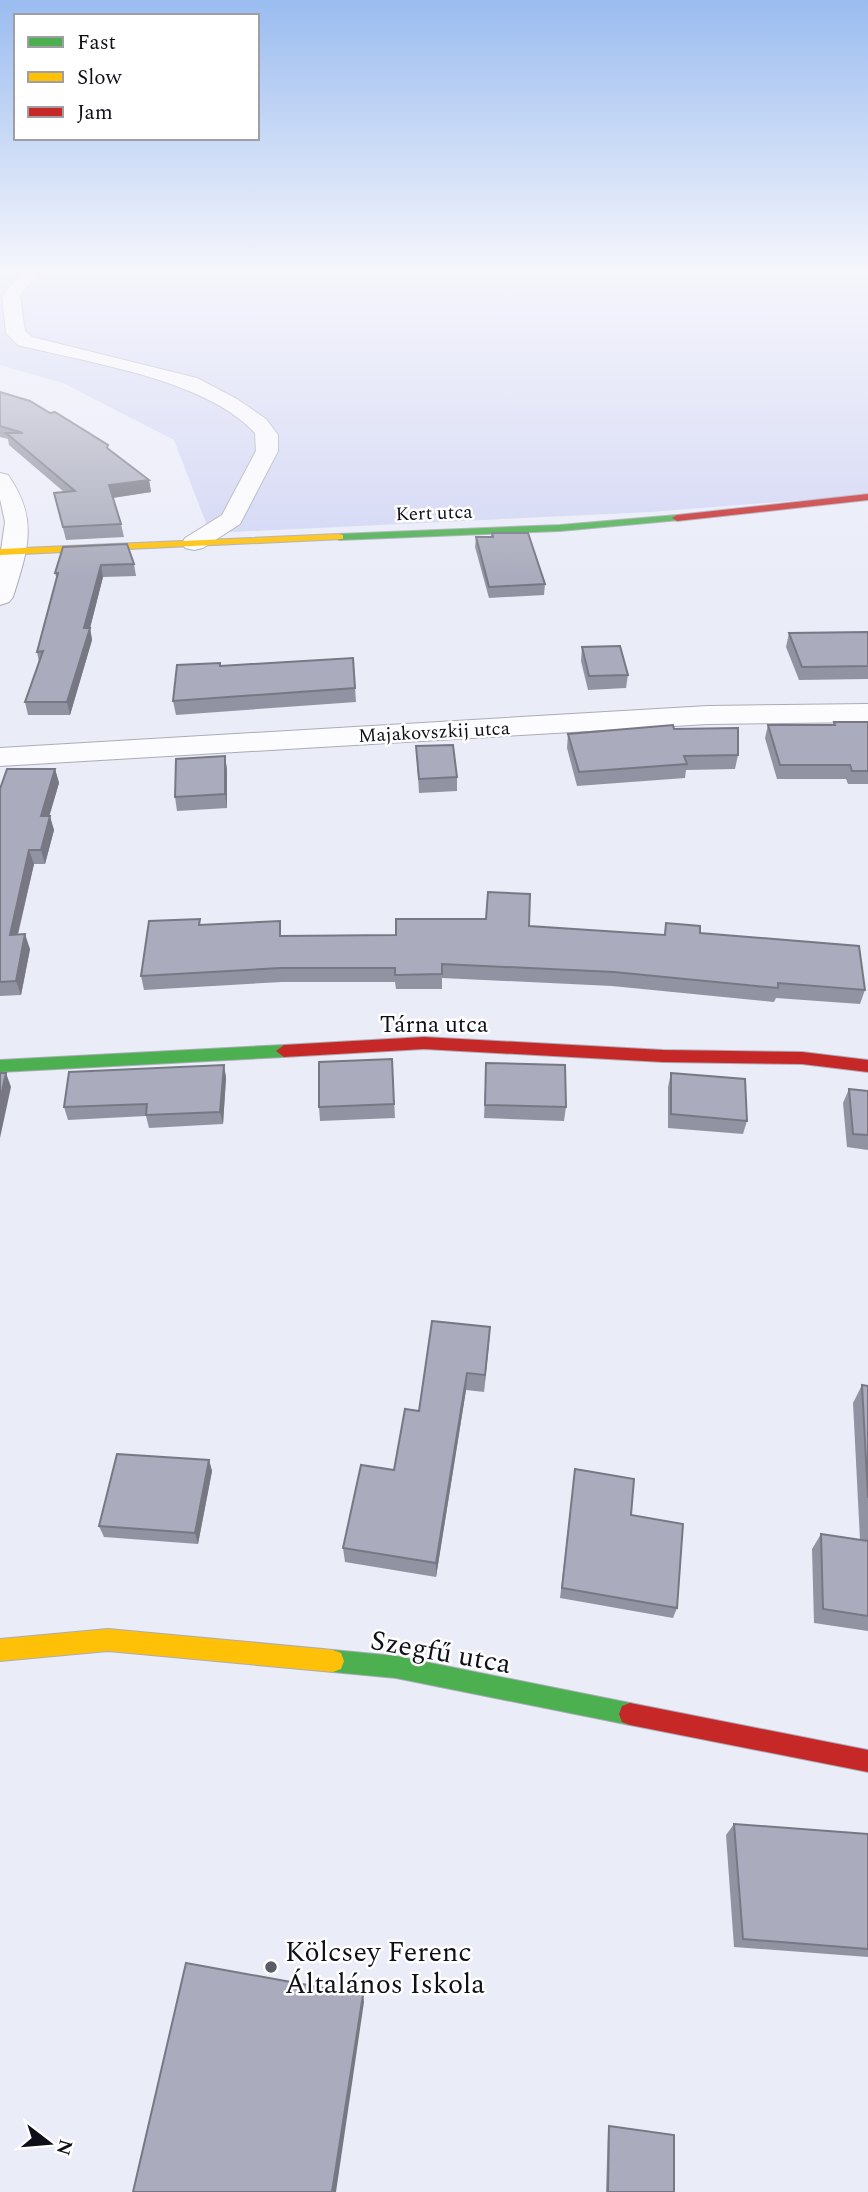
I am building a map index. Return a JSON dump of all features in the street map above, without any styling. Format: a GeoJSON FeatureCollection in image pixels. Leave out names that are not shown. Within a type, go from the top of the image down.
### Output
{"type":"FeatureCollection","features":[{"type":"Feature","properties":{"kind":"street"},"geometry":{"type":"LineString","coordinates":[[151,372],[190,382],[210,391],[264,429],[268,439],[267,451],[232,519],[194,542]]}},
{"type":"Feature","properties":{"kind":"street"},"geometry":{"type":"LineString","coordinates":[[0,480],[11,493],[18,511],[7,552],[0,597]]}},
{"type":"Feature","properties":{"kind":"street","name":"Kert utca"},"geometry":{"type":"LineString","coordinates":[[7,552],[560,528],[868,498]]}},
{"type":"Feature","properties":{"kind":"street","name":"Majakovszkij utca"},"geometry":{"type":"LineString","coordinates":[[0,757],[708,715],[868,713]]}},
{"type":"Feature","properties":{"kind":"street","name":"Tárna utca"},"geometry":{"type":"LineString","coordinates":[[0,1066],[424,1043],[663,1055],[802,1058],[868,1066]]}},
{"type":"Feature","properties":{"kind":"street","name":"Szegfű utca"},"geometry":{"type":"LineString","coordinates":[[0,1650],[108,1640],[396,1667],[868,1761]]}},
{"type":"Feature","properties":{"kind":"shaded area"},"geometry":{"type":"Polygon","coordinates":[[[26,372],[868,372],[868,495],[650,512],[210,533],[174,440],[63,383],[26,372]]]}},
{"type":"Feature","properties":{"kind":"building"},"geometry":{"type":"Polygon","coordinates":[[[0,392],[30,401],[50,413],[55,412],[108,445],[107,448],[149,480],[109,485],[121,524],[63,527],[54,493],[75,491],[6,433],[23,433],[0,426],[0,392]]]}},
{"type":"Feature","properties":{"kind":"building"},"geometry":{"type":"Polygon","coordinates":[[[492,533],[528,533],[545,584],[489,587],[476,537],[493,537],[492,533]]]}},
{"type":"Feature","properties":{"kind":"building"},"geometry":{"type":"Polygon","coordinates":[[[127,544],[134,564],[101,565],[84,628],[90,628],[67,702],[25,702],[43,651],[37,652],[63,547],[127,544]]]}},
{"type":"Feature","properties":{"kind":"building"},"geometry":{"type":"Polygon","coordinates":[[[868,632],[868,666],[802,667],[789,633],[868,632]]]}},
{"type":"Feature","properties":{"kind":"building"},"geometry":{"type":"Polygon","coordinates":[[[620,646],[628,675],[589,676],[582,647],[620,646]]]}},
{"type":"Feature","properties":{"kind":"building"},"geometry":{"type":"Polygon","coordinates":[[[353,658],[355,688],[173,701],[177,665],[220,663],[220,666],[353,658]]]}},
{"type":"Feature","properties":{"kind":"building"},"geometry":{"type":"Polygon","coordinates":[[[834,722],[868,722],[868,771],[852,771],[850,765],[780,765],[768,725],[835,725],[834,722]]]}},
{"type":"Feature","properties":{"kind":"building"},"geometry":{"type":"Polygon","coordinates":[[[673,725],[674,729],[738,728],[738,755],[684,756],[687,764],[579,772],[568,734],[673,725]]]}},
{"type":"Feature","properties":{"kind":"building"},"geometry":{"type":"Polygon","coordinates":[[[453,745],[457,777],[419,779],[416,746],[453,745]]]}},
{"type":"Feature","properties":{"kind":"building"},"geometry":{"type":"Polygon","coordinates":[[[225,756],[225,794],[175,797],[176,759],[225,756]]]}},
{"type":"Feature","properties":{"kind":"building"},"geometry":{"type":"Polygon","coordinates":[[[7,769],[55,769],[41,816],[50,816],[41,850],[29,850],[10,935],[25,934],[16,981],[0,982],[0,789],[7,769]]]}},
{"type":"Feature","properties":{"kind":"building"},"geometry":{"type":"Polygon","coordinates":[[[488,892],[530,894],[529,926],[665,935],[666,923],[700,926],[700,933],[859,946],[865,990],[778,983],[778,988],[614,972],[442,964],[442,974],[395,975],[395,968],[280,968],[141,976],[149,921],[200,919],[199,925],[280,921],[280,936],[396,935],[396,919],[486,919],[488,892]]]}},
{"type":"Feature","properties":{"kind":"building"},"geometry":{"type":"Polygon","coordinates":[[[392,1059],[394,1104],[319,1107],[319,1062],[392,1059]]]}},
{"type":"Feature","properties":{"kind":"building"},"geometry":{"type":"Polygon","coordinates":[[[486,1063],[565,1065],[566,1107],[485,1105],[486,1063]]]}},
{"type":"Feature","properties":{"kind":"building"},"geometry":{"type":"Polygon","coordinates":[[[224,1065],[220,1112],[146,1115],[147,1104],[64,1107],[69,1072],[224,1065]]]}},
{"type":"Feature","properties":{"kind":"building"},"geometry":{"type":"Polygon","coordinates":[[[0,1073],[6,1073],[0,1100],[0,1073]]]}},
{"type":"Feature","properties":{"kind":"building"},"geometry":{"type":"Polygon","coordinates":[[[671,1073],[745,1079],[747,1121],[671,1114],[671,1073]]]}},
{"type":"Feature","properties":{"kind":"building"},"geometry":{"type":"Polygon","coordinates":[[[849,1089],[868,1091],[868,1135],[853,1134],[849,1089]]]}},
{"type":"Feature","properties":{"kind":"building"},"geometry":{"type":"Polygon","coordinates":[[[432,1321],[490,1327],[485,1375],[467,1373],[436,1563],[343,1548],[361,1465],[394,1470],[405,1409],[419,1411],[432,1321]]]}},
{"type":"Feature","properties":{"kind":"building"},"geometry":{"type":"Polygon","coordinates":[[[862,1385],[868,1386],[868,1498],[862,1385]]]}},
{"type":"Feature","properties":{"kind":"building"},"geometry":{"type":"Polygon","coordinates":[[[117,1454],[209,1460],[195,1533],[99,1526],[117,1454]]]}},
{"type":"Feature","properties":{"kind":"building"},"geometry":{"type":"Polygon","coordinates":[[[575,1469],[634,1479],[631,1515],[683,1524],[677,1608],[562,1588],[575,1469]]]}},
{"type":"Feature","properties":{"kind":"building"},"geometry":{"type":"Polygon","coordinates":[[[821,1534],[868,1541],[868,1616],[823,1609],[821,1534]]]}},
{"type":"Feature","properties":{"kind":"building"},"geometry":{"type":"Polygon","coordinates":[[[734,1824],[868,1834],[868,1949],[743,1939],[734,1824]]]}},
{"type":"Feature","properties":{"kind":"building"},"geometry":{"type":"Polygon","coordinates":[[[186,1963],[363,1995],[332,2192],[133,2192],[186,1963]]]}},
{"type":"Feature","properties":{"kind":"building"},"geometry":{"type":"Polygon","coordinates":[[[609,2126],[674,2135],[674,2192],[608,2192],[609,2126]]]}},
{"type":"Feature","properties":{"kind":"traffic: fast"},"geometry":{"type":"LineString","coordinates":[[339,537],[560,528],[677,518]]}},
{"type":"Feature","properties":{"kind":"traffic: fast"},"geometry":{"type":"LineString","coordinates":[[0,1066],[284,1051]]}},
{"type":"Feature","properties":{"kind":"traffic: fast"},"geometry":{"type":"LineString","coordinates":[[333,1661],[396,1667],[630,1714]]}},
{"type":"Feature","properties":{"kind":"traffic: slow"},"geometry":{"type":"LineString","coordinates":[[0,552],[339,537]]}},
{"type":"Feature","properties":{"kind":"traffic: slow"},"geometry":{"type":"LineString","coordinates":[[0,1650],[108,1640],[333,1661]]}},
{"type":"Feature","properties":{"kind":"traffic: jam"},"geometry":{"type":"LineString","coordinates":[[677,518],[868,497]]}},
{"type":"Feature","properties":{"kind":"traffic: jam"},"geometry":{"type":"LineString","coordinates":[[284,1051],[424,1043],[663,1056],[802,1058],[868,1066]]}},
{"type":"Feature","properties":{"kind":"traffic: jam"},"geometry":{"type":"LineString","coordinates":[[630,1714],[868,1761]]}},
{"type":"Feature","properties":{"kind":"place","name":"Kölcsey Ferenc Általános Iskola"},"geometry":{"type":"Point","coordinates":[271,1967]}}]}
